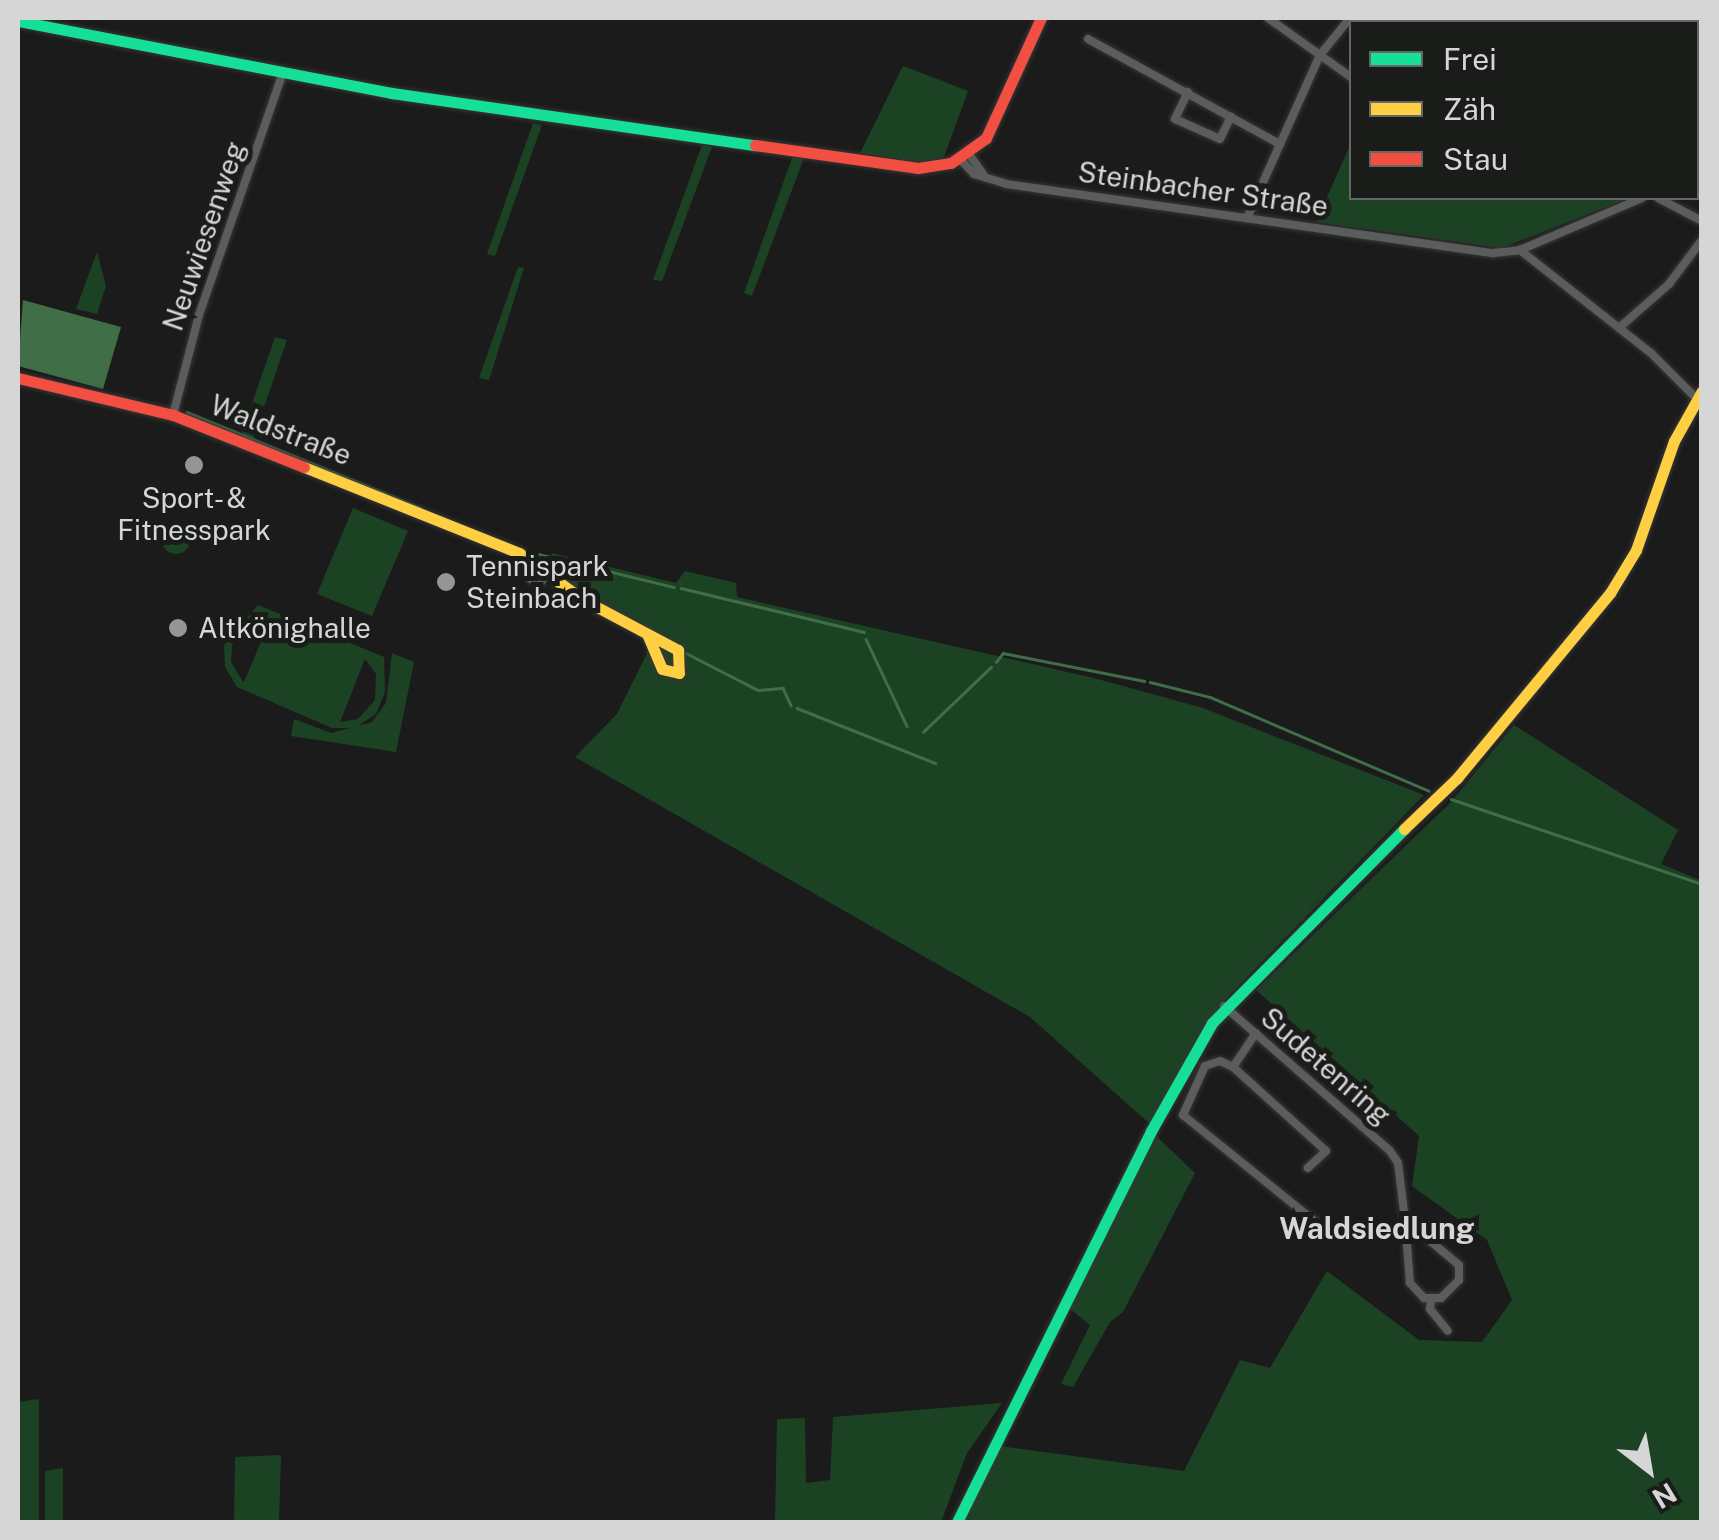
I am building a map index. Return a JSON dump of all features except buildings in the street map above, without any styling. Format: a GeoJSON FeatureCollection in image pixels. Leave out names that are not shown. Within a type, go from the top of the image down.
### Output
{"type":"FeatureCollection","features":[{"type":"Feature","properties":{"kind":"street"},"geometry":{"type":"LineString","coordinates":[[18,20],[283,73],[883,164],[933,168],[965,156],[991,130],[1042,18]]}},
{"type":"Feature","properties":{"kind":"street"},"geometry":{"type":"LineString","coordinates":[[1268,18],[1349,76]]}},
{"type":"Feature","properties":{"kind":"street"},"geometry":{"type":"LineString","coordinates":[[1246,218],[1320,55],[1350,18]]}},
{"type":"Feature","properties":{"kind":"street"},"geometry":{"type":"LineString","coordinates":[[1088,40],[1280,144]]}},
{"type":"Feature","properties":{"kind":"street","name":"Neuwiesenweg"},"geometry":{"type":"LineString","coordinates":[[173,415],[199,315],[283,73]]}},
{"type":"Feature","properties":{"kind":"street"},"geometry":{"type":"LineString","coordinates":[[1188,92],[1175,119],[1220,140],[1231,116]]}},
{"type":"Feature","properties":{"kind":"street","name":"Steinbacher Straße"},"geometry":{"type":"LineString","coordinates":[[965,156],[986,178],[1458,249],[1520,250],[1637,200]]}},
{"type":"Feature","properties":{"kind":"street"},"geometry":{"type":"LineString","coordinates":[[1662,200],[1702,221]]}},
{"type":"Feature","properties":{"kind":"street"},"geometry":{"type":"LineString","coordinates":[[1620,328],[1669,284],[1702,240]]}},
{"type":"Feature","properties":{"kind":"street"},"geometry":{"type":"LineString","coordinates":[[957,1522],[1145,1144],[1224,1006],[1448,786],[1510,717],[1628,566],[1700,397],[1520,250]]}},
{"type":"Feature","properties":{"kind":"street","name":"Waldstraße"},"geometry":{"type":"LineString","coordinates":[[18,378],[173,415],[518,554],[678,650],[682,664],[674,676],[662,668],[647,634]]}},
{"type":"Feature","properties":{"kind":"street","name":"Sudetenring"},"geometry":{"type":"LineString","coordinates":[[1224,1006],[1390,1151],[1398,1164],[1410,1283],[1431,1300],[1430,1309],[1448,1330]]}},
{"type":"Feature","properties":{"kind":"street"},"geometry":{"type":"LineString","coordinates":[[1233,1067],[1256,1033]]}},
{"type":"Feature","properties":{"kind":"street"},"geometry":{"type":"LineString","coordinates":[[1308,1168],[1326,1150],[1233,1067],[1220,1061],[1205,1066],[1184,1115],[1329,1233]]}},
{"type":"Feature","properties":{"kind":"street"},"geometry":{"type":"LineString","coordinates":[[1406,1220],[1459,1265],[1452,1292],[1431,1300]]}},
{"type":"Feature","properties":{"kind":"shaded area"},"geometry":{"type":"Polygon","coordinates":[[[903,66],[968,91],[944,157],[921,162],[860,153],[903,66]]]}},
{"type":"Feature","properties":{"kind":"shaded area"},"geometry":{"type":"Polygon","coordinates":[[[533,123],[542,125],[495,256],[487,254],[533,123]]]}},
{"type":"Feature","properties":{"kind":"shaded area"},"geometry":{"type":"Polygon","coordinates":[[[702,145],[712,147],[662,281],[653,280],[702,145]]]}},
{"type":"Feature","properties":{"kind":"shaded area"},"geometry":{"type":"Polygon","coordinates":[[[1349,148],[1349,200],[1624,200],[1502,248],[1316,222],[1349,148]]]}},
{"type":"Feature","properties":{"kind":"shaded area"},"geometry":{"type":"Polygon","coordinates":[[[792,158],[804,158],[752,296],[744,293],[792,158]]]}},
{"type":"Feature","properties":{"kind":"shaded area"},"geometry":{"type":"Polygon","coordinates":[[[97,252],[106,286],[97,314],[76,309],[97,252]]]}},
{"type":"Feature","properties":{"kind":"shaded area"},"geometry":{"type":"Polygon","coordinates":[[[518,267],[524,268],[489,380],[479,378],[518,267]]]}},
{"type":"Feature","properties":{"kind":"shaded area"},"geometry":{"type":"Polygon","coordinates":[[[23,300],[121,327],[103,389],[18,366],[23,300]]]}},
{"type":"Feature","properties":{"kind":"shaded area"},"geometry":{"type":"Polygon","coordinates":[[[275,337],[287,340],[252,442],[240,438],[275,337]]]}},
{"type":"Feature","properties":{"kind":"shaded area"},"geometry":{"type":"Polygon","coordinates":[[[353,508],[408,531],[372,616],[317,594],[353,508]]]}},
{"type":"Feature","properties":{"kind":"shaded area"},"geometry":{"type":"Polygon","coordinates":[[[176,526],[186,530],[190,540],[186,550],[176,554],[166,550],[162,540],[166,530],[176,526]]]}},
{"type":"Feature","properties":{"kind":"shaded area"},"geometry":{"type":"Polygon","coordinates":[[[552,553],[676,583],[685,571],[736,583],[737,597],[1094,678],[1203,708],[1424,795],[1219,1006],[1151,1125],[1030,1017],[575,757],[617,714],[655,637],[546,571],[552,553]]]}},
{"type":"Feature","properties":{"kind":"shaded area"},"geometry":{"type":"Polygon","coordinates":[[[258,605],[384,657],[385,692],[376,714],[355,728],[332,728],[237,687],[225,667],[224,645],[258,605]],[[270,620],[248,624],[232,645],[231,662],[243,682],[244,682],[270,620]],[[365,659],[340,722],[358,719],[375,700],[376,674],[365,659]]]}},
{"type":"Feature","properties":{"kind":"shaded area"},"geometry":{"type":"Polygon","coordinates":[[[392,653],[414,662],[396,752],[291,736],[294,719],[331,733],[372,722],[386,703],[392,653]]]}},
{"type":"Feature","properties":{"kind":"shaded area"},"geometry":{"type":"Polygon","coordinates":[[[1514,725],[1678,830],[1661,864],[1702,881],[1701,1522],[963,1522],[999,1446],[1184,1471],[1240,1360],[1270,1368],[1327,1271],[1419,1340],[1482,1342],[1512,1300],[1487,1240],[1412,1186],[1419,1136],[1256,990],[1451,802],[1514,725]]]}},
{"type":"Feature","properties":{"kind":"shaded area"},"geometry":{"type":"Polygon","coordinates":[[[1151,1131],[1195,1173],[1123,1312],[1110,1322],[1073,1387],[1061,1384],[1090,1325],[1064,1304],[1151,1131]]]}},
{"type":"Feature","properties":{"kind":"shaded area"},"geometry":{"type":"Polygon","coordinates":[[[39,1399],[39,1522],[18,1522],[18,1402],[39,1399]]]}},
{"type":"Feature","properties":{"kind":"shaded area"},"geometry":{"type":"Polygon","coordinates":[[[1002,1403],[967,1453],[941,1522],[775,1522],[777,1419],[805,1418],[806,1483],[830,1480],[833,1417],[1002,1403]]]}},
{"type":"Feature","properties":{"kind":"shaded area"},"geometry":{"type":"Polygon","coordinates":[[[281,1455],[279,1522],[234,1522],[235,1457],[281,1455]]]}},
{"type":"Feature","properties":{"kind":"shaded area"},"geometry":{"type":"Polygon","coordinates":[[[63,1468],[63,1522],[45,1522],[45,1471],[63,1468]]]}},
{"type":"Feature","properties":{"kind":"waterway"},"geometry":{"type":"LineString","coordinates":[[187,412],[421,508]]}},
{"type":"Feature","properties":{"kind":"waterway"},"geometry":{"type":"LineString","coordinates":[[526,551],[674,587]]}},
{"type":"Feature","properties":{"kind":"waterway"},"geometry":{"type":"LineString","coordinates":[[681,588],[864,632]]}},
{"type":"Feature","properties":{"kind":"waterway"},"geometry":{"type":"LineString","coordinates":[[866,639],[907,726]]}},
{"type":"Feature","properties":{"kind":"waterway"},"geometry":{"type":"LineString","coordinates":[[684,652],[758,690],[783,688],[791,705]]}},
{"type":"Feature","properties":{"kind":"waterway"},"geometry":{"type":"LineString","coordinates":[[996,662],[1003,653],[1144,681]]}},
{"type":"Feature","properties":{"kind":"waterway"},"geometry":{"type":"LineString","coordinates":[[923,732],[991,667]]}},
{"type":"Feature","properties":{"kind":"waterway"},"geometry":{"type":"LineString","coordinates":[[1150,682],[1210,697],[1429,791]]}},
{"type":"Feature","properties":{"kind":"waterway"},"geometry":{"type":"LineString","coordinates":[[797,708],[935,763]]}},
{"type":"Feature","properties":{"kind":"waterway"},"geometry":{"type":"LineString","coordinates":[[1451,799],[1702,884]]}},
{"type":"Feature","properties":{"kind":"traffic: fast"},"geometry":{"type":"LineString","coordinates":[[18,21],[392,93],[755,145]]}},
{"type":"Feature","properties":{"kind":"traffic: fast"},"geometry":{"type":"LineString","coordinates":[[957,1522],[1151,1131],[1212,1023],[1404,829]]}},
{"type":"Feature","properties":{"kind":"traffic: slow"},"geometry":{"type":"LineString","coordinates":[[1404,829],[1457,778],[1610,593],[1636,550],[1674,441],[1702,391]]}},
{"type":"Feature","properties":{"kind":"traffic: slow"},"geometry":{"type":"LineString","coordinates":[[304,467],[519,553],[582,599],[678,650],[679,673],[662,669],[647,634]]}},
{"type":"Feature","properties":{"kind":"traffic: jam"},"geometry":{"type":"LineString","coordinates":[[755,145],[918,168],[951,163],[986,138],[1041,18]]}},
{"type":"Feature","properties":{"kind":"traffic: jam"},"geometry":{"type":"LineString","coordinates":[[1429,18],[1435,20]]}},
{"type":"Feature","properties":{"kind":"traffic: jam"},"geometry":{"type":"LineString","coordinates":[[18,378],[173,415],[304,467]]}},
{"type":"Feature","properties":{"kind":"place","name":"Sport- & Fitnesspark"},"geometry":{"type":"Point","coordinates":[194,465]}},
{"type":"Feature","properties":{"kind":"place","name":"Tennispark Steinbach"},"geometry":{"type":"Point","coordinates":[446,582]}},
{"type":"Feature","properties":{"kind":"place","name":"Altkönighalle"},"geometry":{"type":"Point","coordinates":[178,628]}},
{"type":"Feature","properties":{"kind":"district","name":"Waldsiedlung"},"geometry":{"type":"Point","coordinates":[1377,1228]}}]}
